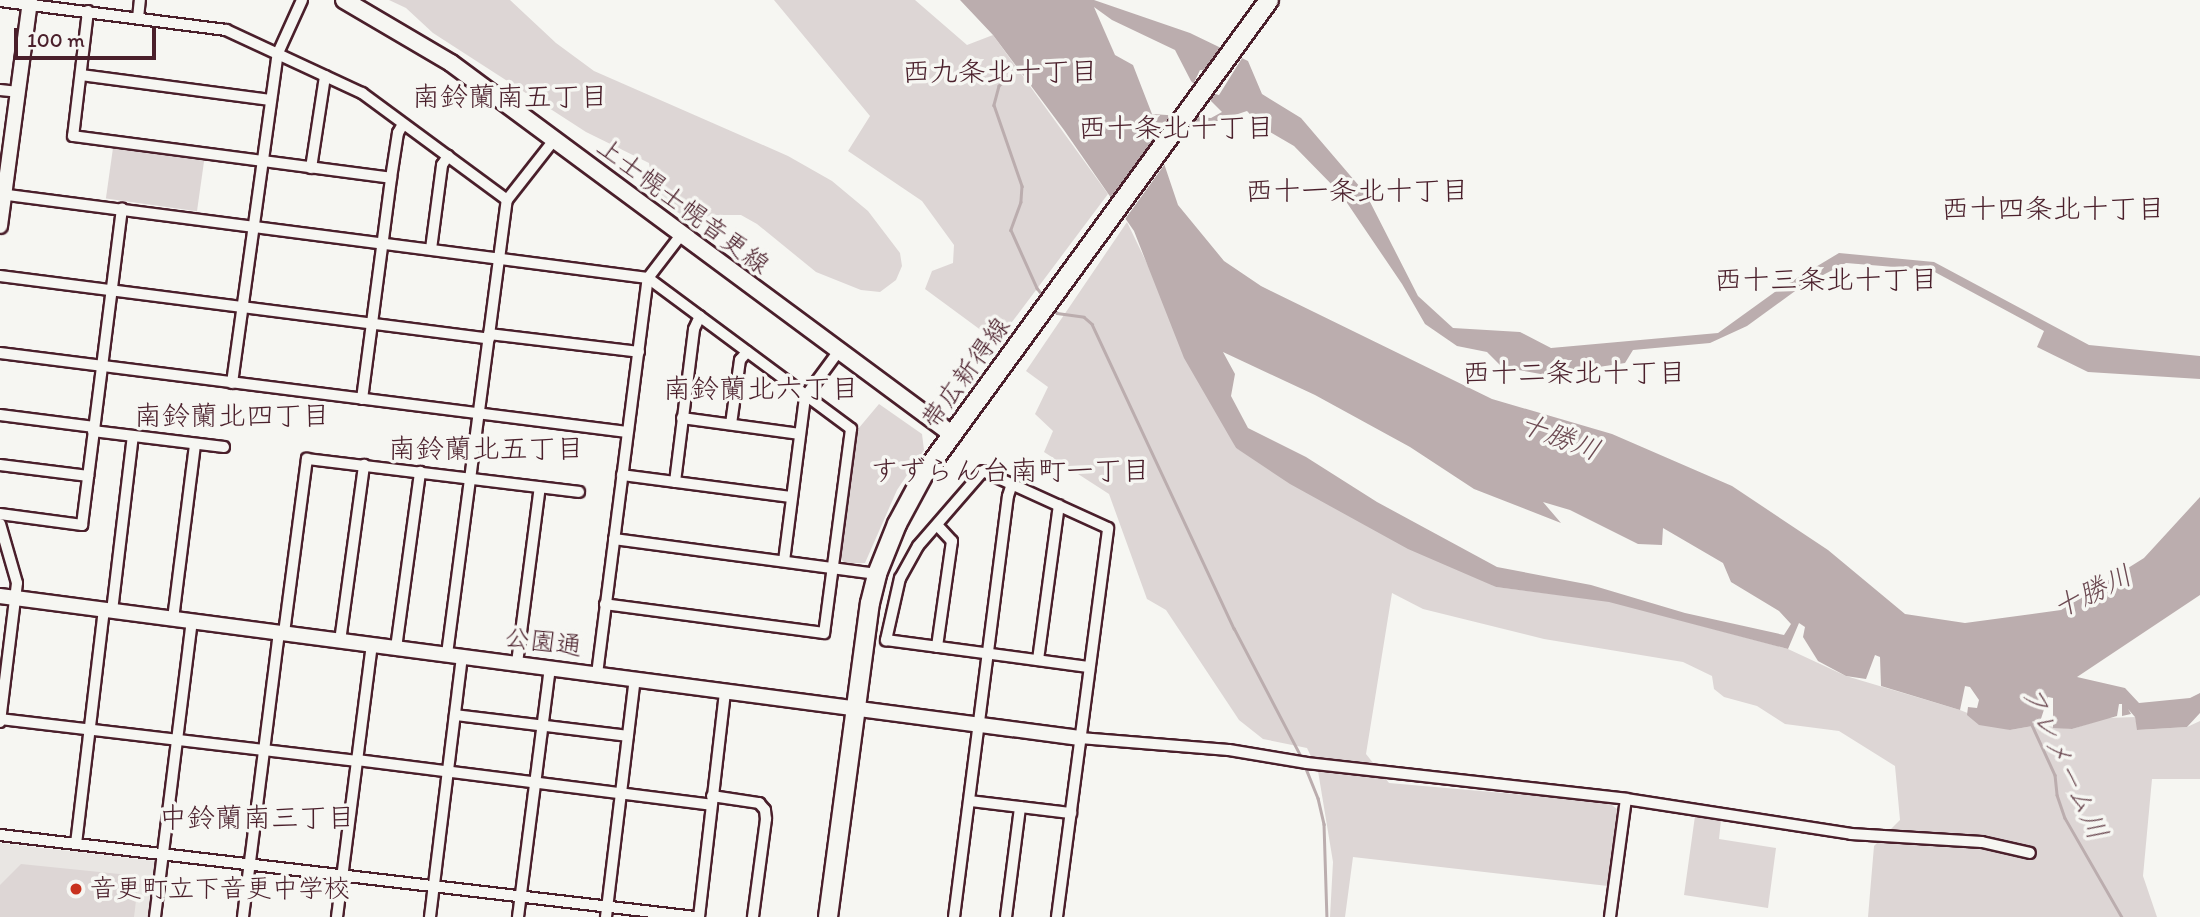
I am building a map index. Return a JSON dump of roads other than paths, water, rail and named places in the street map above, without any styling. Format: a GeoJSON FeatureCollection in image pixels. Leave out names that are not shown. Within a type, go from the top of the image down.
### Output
{"type":"FeatureCollection","features":[{"type":"Feature","properties":{"kind":"main road","name":"上士幌士幌音更線"},"geometry":{"type":"LineString","coordinates":[[344,0],[452,63],[953,435]]}},
{"type":"Feature","properties":{"kind":"main road","name":"帯広新得線"},"geometry":{"type":"LineString","coordinates":[[828,917],[870,603],[877,574],[902,513],[925,472],[1269,0]]}},
{"type":"Feature","properties":{"kind":"street"},"geometry":{"type":"LineString","coordinates":[[138,18],[140,0]]}},
{"type":"Feature","properties":{"kind":"street"},"geometry":{"type":"LineString","coordinates":[[232,383],[278,53],[302,0]]}},
{"type":"Feature","properties":{"kind":"street"},"geometry":{"type":"LineString","coordinates":[[0,1],[226,30],[362,93],[507,200]]}},
{"type":"Feature","properties":{"kind":"street"},"geometry":{"type":"LineString","coordinates":[[0,226],[2,194],[29,3]]}},
{"type":"Feature","properties":{"kind":"street"},"geometry":{"type":"LineString","coordinates":[[88,11],[73,136],[391,178]]}},
{"type":"Feature","properties":{"kind":"street"},"geometry":{"type":"LineString","coordinates":[[81,75],[270,100]]}},
{"type":"Feature","properties":{"kind":"street"},"geometry":{"type":"LineString","coordinates":[[311,167],[325,76]]}},
{"type":"Feature","properties":{"kind":"street"},"geometry":{"type":"LineString","coordinates":[[0,90],[18,92]]}},
{"type":"Feature","properties":{"kind":"street"},"geometry":{"type":"LineString","coordinates":[[362,400],[391,178],[398,133],[403,124]]}},
{"type":"Feature","properties":{"kind":"street"},"geometry":{"type":"LineString","coordinates":[[430,917],[455,715],[454,655],[471,478],[507,200],[554,140]]}},
{"type":"Feature","properties":{"kind":"street"},"geometry":{"type":"LineString","coordinates":[[431,249],[442,164],[448,156]]}},
{"type":"Feature","properties":{"kind":"street"},"geometry":{"type":"LineString","coordinates":[[2,194],[648,278],[851,429],[824,633],[605,604]]}},
{"type":"Feature","properties":{"kind":"street"},"geometry":{"type":"LineString","coordinates":[[0,514],[82,525],[122,209]]}},
{"type":"Feature","properties":{"kind":"street"},"geometry":{"type":"LineString","coordinates":[[597,674],[648,278],[681,235]]}},
{"type":"Feature","properties":{"kind":"street"},"geometry":{"type":"LineString","coordinates":[[0,276],[372,324],[639,352]]}},
{"type":"Feature","properties":{"kind":"street"},"geometry":{"type":"LineString","coordinates":[[675,482],[694,328],[699,316]]}},
{"type":"Feature","properties":{"kind":"street"},"geometry":{"type":"LineString","coordinates":[[731,424],[740,360],[747,352]]}},
{"type":"Feature","properties":{"kind":"street"},"geometry":{"type":"LineString","coordinates":[[784,561],[806,397],[838,352]]}},
{"type":"Feature","properties":{"kind":"street"},"geometry":{"type":"LineString","coordinates":[[0,353],[627,432]]}},
{"type":"Feature","properties":{"kind":"street"},"geometry":{"type":"LineString","coordinates":[[0,415],[132,436],[224,447]]}},
{"type":"Feature","properties":{"kind":"street"},"geometry":{"type":"LineString","coordinates":[[682,418],[800,434]]}},
{"type":"Feature","properties":{"kind":"street"},"geometry":{"type":"LineString","coordinates":[[76,844],[89,729],[132,436]]}},
{"type":"Feature","properties":{"kind":"street"},"geometry":{"type":"LineString","coordinates":[[173,619],[195,444]]}},
{"type":"Feature","properties":{"kind":"street"},"geometry":{"type":"LineString","coordinates":[[243,917],[263,751],[307,459],[579,492]]}},
{"type":"Feature","properties":{"kind":"street"},"geometry":{"type":"LineString","coordinates":[[0,465],[88,476]]}},
{"type":"Feature","properties":{"kind":"street"},"geometry":{"type":"LineString","coordinates":[[340,640],[364,466]]}},
{"type":"Feature","properties":{"kind":"street"},"geometry":{"type":"LineString","coordinates":[[1057,917],[1108,528],[983,471],[918,546],[900,578],[886,640],[1088,667]]}},
{"type":"Feature","properties":{"kind":"street"},"geometry":{"type":"LineString","coordinates":[[396,648],[420,472]]}},
{"type":"Feature","properties":{"kind":"street"},"geometry":{"type":"LineString","coordinates":[[622,475],[792,497]]}},
{"type":"Feature","properties":{"kind":"street"},"geometry":{"type":"LineString","coordinates":[[954,917],[1008,496],[1013,484]]}},
{"type":"Feature","properties":{"kind":"street"},"geometry":{"type":"LineString","coordinates":[[517,663],[540,487]]}},
{"type":"Feature","properties":{"kind":"street"},"geometry":{"type":"LineString","coordinates":[[1038,660],[1059,505]]}},
{"type":"Feature","properties":{"kind":"street"},"geometry":{"type":"LineString","coordinates":[[0,524],[17,583],[0,721],[177,739],[621,793],[758,803],[765,810],[766,819],[753,917]]}},
{"type":"Feature","properties":{"kind":"street"},"geometry":{"type":"LineString","coordinates":[[937,524],[952,541],[937,647]]}},
{"type":"Feature","properties":{"kind":"street"},"geometry":{"type":"LineString","coordinates":[[614,540],[877,574]]}},
{"type":"Feature","properties":{"kind":"street","name":"公園通"},"geometry":{"type":"LineString","coordinates":[[0,596],[1080,738]]}},
{"type":"Feature","properties":{"kind":"street"},"geometry":{"type":"LineString","coordinates":[[155,917],[192,621]]}},
{"type":"Feature","properties":{"kind":"street"},"geometry":{"type":"LineString","coordinates":[[337,917],[372,645]]}},
{"type":"Feature","properties":{"kind":"street"},"geometry":{"type":"LineString","coordinates":[[518,917],[550,667]]}},
{"type":"Feature","properties":{"kind":"street"},"geometry":{"type":"LineString","coordinates":[[606,912],[635,679]]}},
{"type":"Feature","properties":{"kind":"street"},"geometry":{"type":"LineString","coordinates":[[0,835],[521,896],[606,912],[697,917],[725,691]]}},
{"type":"Feature","properties":{"kind":"street"},"geometry":{"type":"LineString","coordinates":[[455,715],[628,736]]}},
{"type":"Feature","properties":{"kind":"street"},"geometry":{"type":"LineString","coordinates":[[1080,738],[1229,750],[1307,763],[1626,799],[1851,834],[1982,842],[2030,853]]}},
{"type":"Feature","properties":{"kind":"street"},"geometry":{"type":"LineString","coordinates":[[1610,917],[1626,799]]}},
{"type":"Feature","properties":{"kind":"street"},"geometry":{"type":"LineString","coordinates":[[970,800],[1071,813]]}},
{"type":"Feature","properties":{"kind":"street"},"geometry":{"type":"LineString","coordinates":[[1006,917],[1020,807]]}},
{"type":"Feature","properties":{"kind":"water","name":"十勝川"},"geometry":{"type":"Polygon","coordinates":[[[960,0],[1094,0],[1190,33],[1248,61],[1262,94],[1301,118],[1366,194],[1418,296],[1453,328],[1520,332],[1551,348],[1718,333],[1779,289],[1839,253],[1934,262],[2089,345],[2200,356],[2200,379],[2088,372],[2037,347],[2044,331],[1931,270],[1846,263],[1802,286],[1747,326],[1710,343],[1633,350],[1625,363],[1546,375],[1502,367],[1487,352],[1457,346],[1425,324],[1402,284],[1341,194],[1294,146],[1263,128],[1247,111],[1205,125],[1150,122],[1178,205],[1224,261],[1261,286],[1492,399],[1612,434],[1732,486],[1828,550],[1905,614],[1965,623],[2061,610],[2144,558],[2200,497],[2200,595],[2077,677],[2125,688],[2139,703],[2190,698],[2200,693],[2200,713],[2187,727],[2137,730],[2135,717],[2128,709],[2131,714],[2122,716],[2122,704],[2119,704],[2117,716],[2072,729],[2053,728],[2053,698],[2048,697],[2039,725],[2010,730],[1979,725],[1967,715],[1968,707],[1977,708],[1979,700],[1970,687],[1965,686],[1960,710],[1881,686],[1880,657],[1875,655],[1866,679],[1846,676],[1818,661],[1803,637],[1805,627],[1799,623],[1788,649],[1609,602],[1496,587],[1408,549],[1290,484],[1236,448],[1184,358],[1134,231],[1064,130],[993,35],[960,0]],[[1094,7],[1115,55],[1133,65],[1152,114],[1211,118],[1222,112],[1191,81],[1175,50],[1112,20],[1094,7]],[[1223,352],[1235,374],[1231,396],[1248,428],[1306,457],[1377,502],[1497,567],[1591,585],[1685,613],[1784,635],[1791,624],[1779,611],[1731,582],[1723,563],[1663,528],[1662,545],[1638,544],[1570,510],[1543,502],[1561,523],[1474,489],[1410,447],[1315,395],[1223,352]]]}},
{"type":"Feature","properties":{"kind":"waterway"},"geometry":{"type":"LineString","coordinates":[[1020,67],[999,86],[994,105],[1022,186],[1021,202],[1011,230],[1037,288],[1044,297]]}},
{"type":"Feature","properties":{"kind":"waterway"},"geometry":{"type":"LineString","coordinates":[[1053,308],[1057,313],[1084,317],[1092,324],[1234,628],[1303,760]]}},
{"type":"Feature","properties":{"kind":"waterway","name":"フレメーム川"},"geometry":{"type":"LineString","coordinates":[[2032,725],[2055,775],[2057,795],[2065,818],[2122,917]]}},
{"type":"Feature","properties":{"kind":"waterway"},"geometry":{"type":"LineString","coordinates":[[1305,766],[1318,798],[1324,824],[1327,917]]}},
{"type":"Feature","properties":{"kind":"place","name":"音更町立下音更中学校"},"geometry":{"type":"Point","coordinates":[76,889]}},
{"type":"Feature","properties":{"kind":"district","name":"西九条北十丁目"},"geometry":{"type":"Point","coordinates":[1000,71]}},
{"type":"Feature","properties":{"kind":"district","name":"南鈴蘭南五丁目"},"geometry":{"type":"Point","coordinates":[510,96]}},
{"type":"Feature","properties":{"kind":"district","name":"西十条北十丁目"},"geometry":{"type":"Point","coordinates":[1176,127]}},
{"type":"Feature","properties":{"kind":"district","name":"西十一条北十丁目"},"geometry":{"type":"Point","coordinates":[1357,190]}},
{"type":"Feature","properties":{"kind":"district","name":"西十四条北十丁目"},"geometry":{"type":"Point","coordinates":[2053,208]}},
{"type":"Feature","properties":{"kind":"district","name":"西十三条北十丁目"},"geometry":{"type":"Point","coordinates":[1826,279]}},
{"type":"Feature","properties":{"kind":"district","name":"西十二条北十丁目"},"geometry":{"type":"Point","coordinates":[1574,372]}},
{"type":"Feature","properties":{"kind":"district","name":"南鈴蘭北六丁目"},"geometry":{"type":"Point","coordinates":[761,388]}},
{"type":"Feature","properties":{"kind":"district","name":"南鈴蘭北四丁目"},"geometry":{"type":"Point","coordinates":[232,415]}},
{"type":"Feature","properties":{"kind":"district","name":"南鈴蘭北五丁目"},"geometry":{"type":"Point","coordinates":[486,448]}},
{"type":"Feature","properties":{"kind":"district","name":"すずらん台南町一丁目"},"geometry":{"type":"Point","coordinates":[1010,470]}},
{"type":"Feature","properties":{"kind":"district","name":"中鈴蘭南三丁目"},"geometry":{"type":"Point","coordinates":[257,817]}}]}
